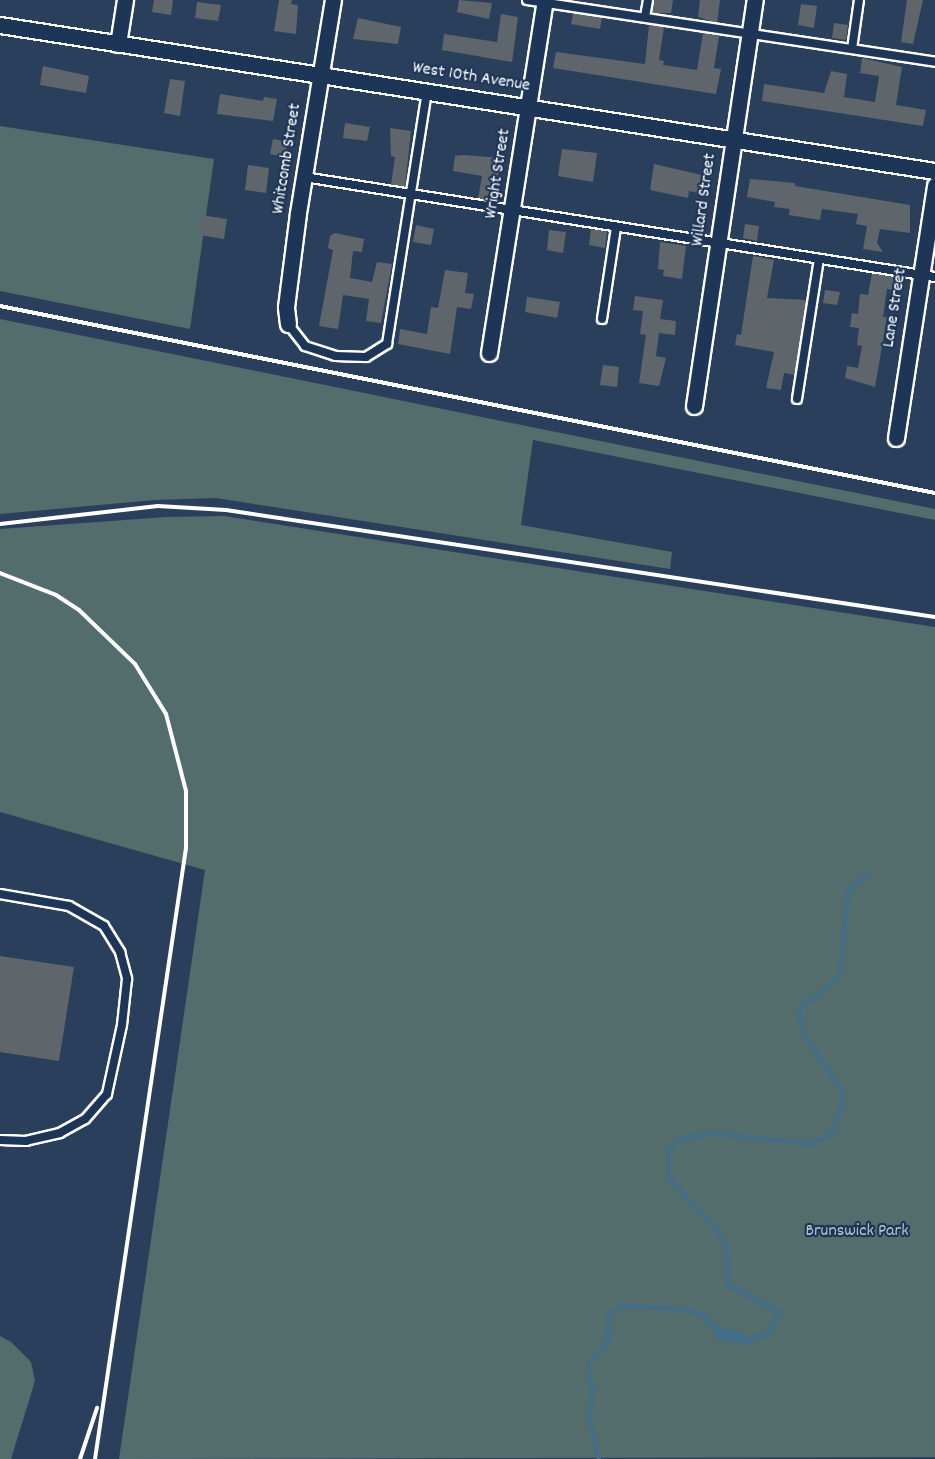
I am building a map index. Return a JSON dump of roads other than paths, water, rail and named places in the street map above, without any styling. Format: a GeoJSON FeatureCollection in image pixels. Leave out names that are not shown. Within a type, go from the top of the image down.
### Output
{"type":"FeatureCollection","features":[{"type":"Feature","properties":{"kind":"street"},"geometry":{"type":"LineString","coordinates":[[118,44],[125,0]]}},
{"type":"Feature","properties":{"kind":"street","name":"Whitcomb Street"},"geometry":{"type":"LineString","coordinates":[[288,324],[286,307],[304,177],[333,0]]}},
{"type":"Feature","properties":{"kind":"street","name":"Willard Street"},"geometry":{"type":"LineString","coordinates":[[694,406],[755,0]]}},
{"type":"Feature","properties":{"kind":"street","name":"Wright Street"},"geometry":{"type":"LineString","coordinates":[[489,353],[514,211],[545,1]]}},
{"type":"Feature","properties":{"kind":"street","name":"West 10th Avenue"},"geometry":{"type":"LineString","coordinates":[[0,24],[935,171]]}},
{"type":"Feature","properties":{"kind":"street","name":"Lane Street"},"geometry":{"type":"LineString","coordinates":[[897,438],[928,275],[935,185]]}},
{"type":"Feature","properties":{"kind":"lane"},"geometry":{"type":"LineString","coordinates":[[527,0],[935,62]]}},
{"type":"Feature","properties":{"kind":"lane"},"geometry":{"type":"LineString","coordinates":[[645,17],[648,0]]}},
{"type":"Feature","properties":{"kind":"lane"},"geometry":{"type":"LineString","coordinates":[[852,49],[859,0]]}},
{"type":"Feature","properties":{"kind":"lane"},"geometry":{"type":"LineString","coordinates":[[288,324],[305,346],[323,354],[355,358],[384,349],[427,91]]}},
{"type":"Feature","properties":{"kind":"lane"},"geometry":{"type":"LineString","coordinates":[[304,177],[928,275]]}},
{"type":"Feature","properties":{"kind":"lane"},"geometry":{"type":"LineString","coordinates":[[602,319],[616,227]]}},
{"type":"Feature","properties":{"kind":"lane"},"geometry":{"type":"LineString","coordinates":[[797,399],[819,259]]}},
{"type":"Feature","properties":{"kind":"lane"},"geometry":{"type":"LineString","coordinates":[[0,894],[69,906],[104,926],[120,952],[127,979],[122,1025],[107,1094],[85,1119],[60,1133],[26,1141],[0,1140]]}},
{"type":"Feature","properties":{"kind":"water"},"geometry":{"type":"Polygon","coordinates":[[[715,1328],[737,1330],[751,1339],[750,1344],[716,1340],[715,1328]]]}},
{"type":"Feature","properties":{"kind":"waterway"},"geometry":{"type":"LineString","coordinates":[[746,1340],[769,1334],[779,1312],[728,1285],[727,1247],[719,1233],[669,1178],[669,1151],[677,1141],[695,1136],[718,1134],[810,1144],[832,1134],[842,1104],[842,1090],[802,1032],[799,1009],[840,976],[848,893],[867,874]]}},
{"type":"Feature","properties":{"kind":"waterway"},"geometry":{"type":"LineString","coordinates":[[599,1459],[589,1419],[593,1390],[588,1370],[590,1362],[608,1341],[609,1314],[625,1305],[683,1310],[701,1314],[717,1329]]}},
{"type":"Feature","properties":{"kind":"railway"},"geometry":{"type":"LineString","coordinates":[[0,306],[935,493]]}},
{"type":"Feature","properties":{"kind":"railway"},"geometry":{"type":"LineString","coordinates":[[0,524],[158,506],[226,510],[935,617]]}},
{"type":"Feature","properties":{"kind":"railway"},"geometry":{"type":"LineString","coordinates":[[0,573],[56,595],[79,610],[135,664],[166,714],[186,791],[186,848],[95,1459]]}},
{"type":"Feature","properties":{"kind":"railway"},"geometry":{"type":"LineString","coordinates":[[80,1459],[97,1408]]}},
{"type":"Feature","properties":{"kind":"park label","name":"Brunswick Park"},"geometry":{"type":"Point","coordinates":[857,1232]}}]}
